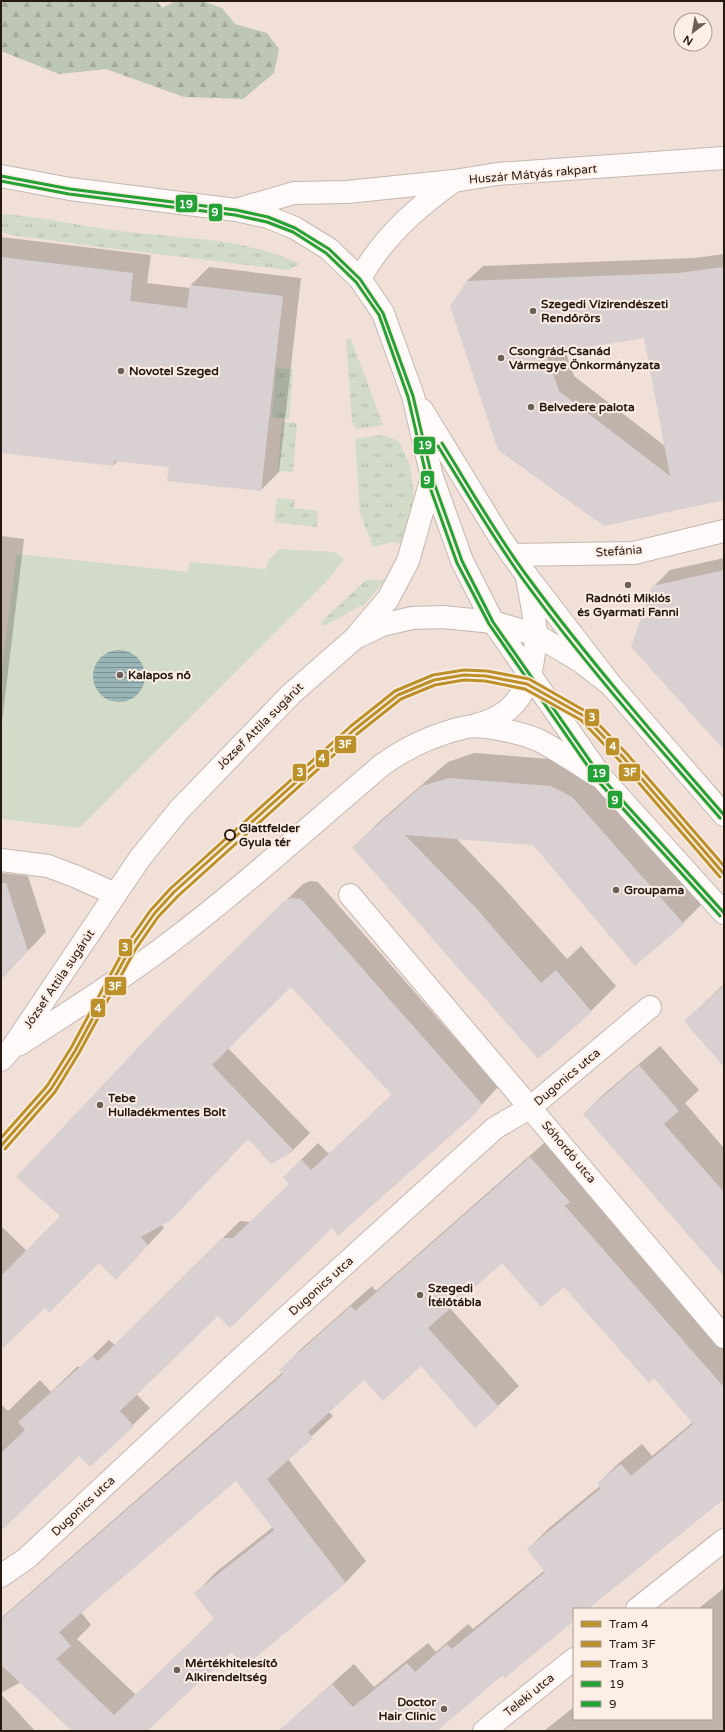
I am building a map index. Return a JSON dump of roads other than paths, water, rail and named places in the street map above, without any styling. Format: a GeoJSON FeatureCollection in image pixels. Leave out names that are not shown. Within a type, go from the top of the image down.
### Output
{"type":"FeatureCollection","features":[{"type":"Feature","properties":{"kind":"street","name":"Huszár Mátyás rakpart"},"geometry":{"type":"LineString","coordinates":[[360,279],[370,261],[393,233],[416,210],[454,181],[498,174],[724,158]]}},
{"type":"Feature","properties":{"kind":"street"},"geometry":{"type":"LineString","coordinates":[[1,176],[70,189],[236,210],[268,217],[295,228],[329,249],[360,279],[383,313],[413,396],[432,477],[462,561],[494,622],[602,778],[724,913]]}},
{"type":"Feature","properties":{"kind":"street"},"geometry":{"type":"LineString","coordinates":[[236,210],[294,193],[347,192],[454,181]]}},
{"type":"Feature","properties":{"kind":"street"},"geometry":{"type":"LineString","coordinates":[[413,396],[512,555],[527,576],[612,686],[724,815]]}},
{"type":"Feature","properties":{"kind":"street"},"geometry":{"type":"LineString","coordinates":[[355,638],[388,599],[408,561],[432,477]]}},
{"type":"Feature","properties":{"kind":"street","name":"Stefánia"},"geometry":{"type":"LineString","coordinates":[[512,555],[634,553],[724,532]]}},
{"type":"Feature","properties":{"kind":"street"},"geometry":{"type":"LineString","coordinates":[[467,727],[488,722],[505,714],[517,702],[530,676],[536,635],[527,576]]}},
{"type":"Feature","properties":{"kind":"street","name":"József Attila sugárút"},"geometry":{"type":"LineString","coordinates":[[7,1054],[140,858],[179,810],[291,694],[355,638],[382,625],[412,618],[443,616],[494,622],[536,635],[580,661],[612,686]]}},
{"type":"Feature","properties":{"kind":"street","name":"József Attila sugárút"},"geometry":{"type":"LineString","coordinates":[[7,1054],[110,986],[167,945],[215,908],[382,765],[401,752],[423,741],[467,727],[505,730],[536,739],[602,778]]}},
{"type":"Feature","properties":{"kind":"street"},"geometry":{"type":"LineString","coordinates":[[1,860],[48,866],[115,894]]}},
{"type":"Feature","properties":{"kind":"street","name":"Sóhordó utca"},"geometry":{"type":"LineString","coordinates":[[350,895],[531,1107],[724,1337]]}},
{"type":"Feature","properties":{"kind":"street","name":"Dugonics utca"},"geometry":{"type":"LineString","coordinates":[[1,1576],[28,1558],[236,1363],[495,1128],[531,1107],[650,1007]]}},
{"type":"Feature","properties":{"kind":"street"},"geometry":{"type":"LineString","coordinates":[[638,1608],[724,1540]]}},
{"type":"Feature","properties":{"kind":"street","name":"Teleki utca"},"geometry":{"type":"LineString","coordinates":[[484,1731],[573,1660]]}},
{"type":"Feature","properties":{"kind":"water"},"geometry":{"type":"Polygon","coordinates":[[[119,650],[133,654],[141,662],[145,676],[141,690],[133,698],[119,702],[105,698],[97,690],[93,676],[97,662],[105,654],[119,650]]]}},
{"type":"Feature","properties":{"kind":"tram line","name":"3"},"geometry":{"type":"LineString","coordinates":[[1,1138],[47,1086],[71,1048],[127,944],[150,911],[170,889],[351,726],[395,691],[433,675],[464,670],[487,671],[529,679],[587,712],[627,754],[724,866]]}},
{"type":"Feature","properties":{"kind":"tram line","name":"4"},"geometry":{"type":"LineString","coordinates":[[1,1146],[51,1089],[75,1051],[131,947],[154,914],[174,892],[354,730],[398,695],[434,680],[464,675],[486,676],[527,684],[584,716],[623,757],[724,874]]}},
{"type":"Feature","properties":{"kind":"tram line","name":"3F"},"geometry":{"type":"LineString","coordinates":[[5,1149],[55,1092],[79,1053],[135,950],[158,917],[178,896],[357,734],[401,699],[435,685],[464,680],[485,681],[525,689],[581,720],[619,760],[720,877]]}},
{"type":"Feature","properties":{"kind":"place","name":"Szegedi Vízirendészeti Rendőrörs"},"geometry":{"type":"Point","coordinates":[533,311]}},
{"type":"Feature","properties":{"kind":"place","name":"Csongrád-Csanád Vármegye Önkormányzata"},"geometry":{"type":"Point","coordinates":[501,358]}},
{"type":"Feature","properties":{"kind":"place","name":"Novotel Szeged"},"geometry":{"type":"Point","coordinates":[121,371]}},
{"type":"Feature","properties":{"kind":"place","name":"Belvedere palota"},"geometry":{"type":"Point","coordinates":[531,407]}},
{"type":"Feature","properties":{"kind":"place","name":"Radnóti Miklós és Gyarmati Fanni"},"geometry":{"type":"Point","coordinates":[628,585]}},
{"type":"Feature","properties":{"kind":"place","name":"Kalapos nő"},"geometry":{"type":"Point","coordinates":[120,675]}},
{"type":"Feature","properties":{"kind":"place","name":"Glattfelder Gyula tér"},"geometry":{"type":"Point","coordinates":[230,835]}},
{"type":"Feature","properties":{"kind":"place","name":"Groupama"},"geometry":{"type":"Point","coordinates":[616,890]}},
{"type":"Feature","properties":{"kind":"place","name":"Tebe Hulladékmentes Bolt"},"geometry":{"type":"Point","coordinates":[100,1105]}},
{"type":"Feature","properties":{"kind":"place","name":"Szegedi Ítélőtábla"},"geometry":{"type":"Point","coordinates":[420,1295]}},
{"type":"Feature","properties":{"kind":"place","name":"Mértékhitelesítő Alkirendeltség"},"geometry":{"type":"Point","coordinates":[177,1670]}},
{"type":"Feature","properties":{"kind":"place","name":"Doctor Hair Clinic"},"geometry":{"type":"Point","coordinates":[444,1709]}}]}
